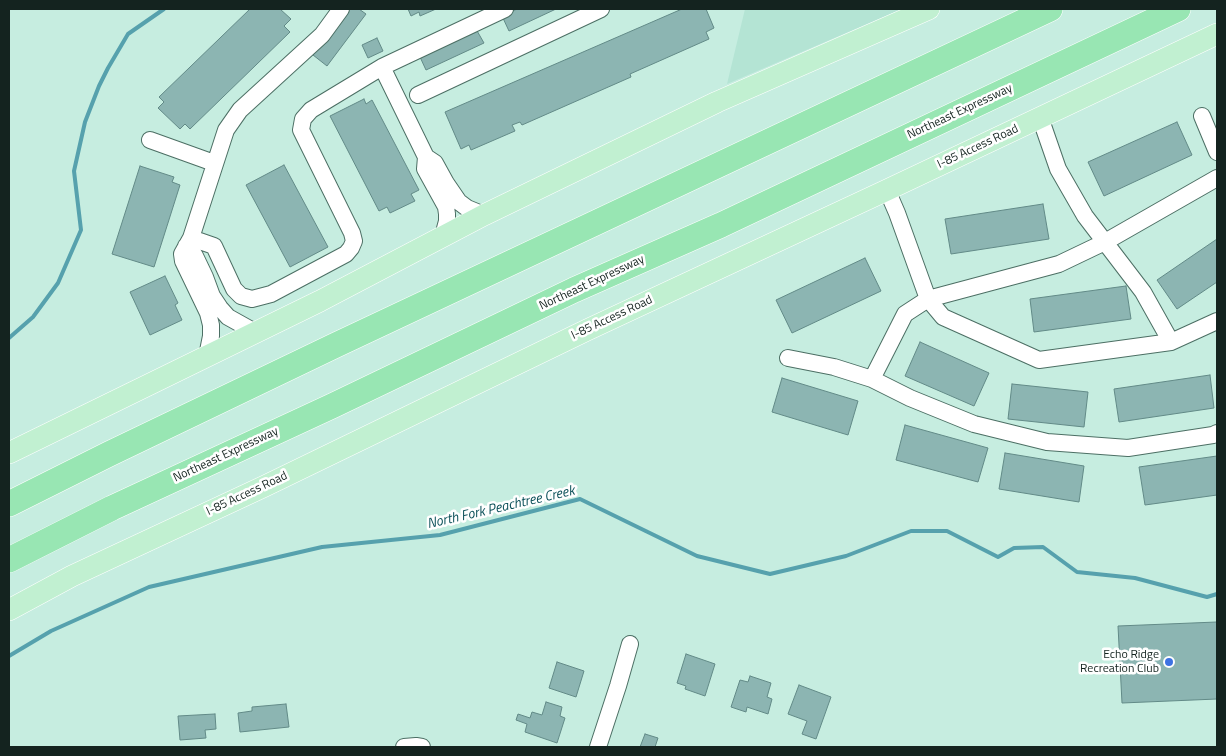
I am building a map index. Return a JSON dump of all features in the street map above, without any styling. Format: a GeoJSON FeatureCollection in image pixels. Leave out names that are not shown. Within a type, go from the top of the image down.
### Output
{"type":"FeatureCollection","features":[{"type":"Feature","properties":{"kind":"highway"},"geometry":{"type":"LineString","coordinates":[[9,504],[336,345],[1050,9]]}},
{"type":"Feature","properties":{"kind":"highway","name":"Northeast Expressway"},"geometry":{"type":"LineString","coordinates":[[9,560],[112,508],[332,406],[574,290],[721,224],[1178,9]]}},
{"type":"Feature","properties":{"kind":"main road"},"geometry":{"type":"LineString","coordinates":[[9,452],[320,302],[484,215],[717,102],[929,9]]}},
{"type":"Feature","properties":{"kind":"main road","name":"I-85 Access Road"},"geometry":{"type":"LineString","coordinates":[[9,610],[72,576],[265,486],[587,330],[1217,34]]}},
{"type":"Feature","properties":{"kind":"street"},"geometry":{"type":"LineString","coordinates":[[207,356],[211,325],[205,292],[194,269],[183,261],[182,254],[189,242],[226,130],[240,110],[322,34],[340,9]]}},
{"type":"Feature","properties":{"kind":"street"},"geometry":{"type":"LineString","coordinates":[[189,242],[214,246],[234,289],[241,296],[252,299],[271,294],[346,254],[352,248],[354,241],[352,234],[301,130],[303,119],[311,110],[382,67],[505,9]]}},
{"type":"Feature","properties":{"kind":"street"},"geometry":{"type":"LineString","coordinates":[[418,95],[601,9]]}},
{"type":"Feature","properties":{"kind":"street"},"geometry":{"type":"LineString","coordinates":[[382,67],[426,157],[435,163],[446,189],[466,208],[484,215]]}},
{"type":"Feature","properties":{"kind":"street"},"geometry":{"type":"LineString","coordinates":[[1202,116],[1217,152]]}},
{"type":"Feature","properties":{"kind":"street"},"geometry":{"type":"LineString","coordinates":[[1040,117],[1058,169],[1084,216],[1144,292],[1171,342]]}},
{"type":"Feature","properties":{"kind":"street"},"geometry":{"type":"LineString","coordinates":[[150,140],[214,163]]}},
{"type":"Feature","properties":{"kind":"street"},"geometry":{"type":"LineString","coordinates":[[872,379],[905,314],[928,300],[1059,264],[1105,242],[1217,178]]}},
{"type":"Feature","properties":{"kind":"street"},"geometry":{"type":"LineString","coordinates":[[443,236],[448,214],[446,189]]}},
{"type":"Feature","properties":{"kind":"street"},"geometry":{"type":"LineString","coordinates":[[887,190],[897,212],[928,300],[942,317],[1039,360],[1171,342],[1217,320]]}},
{"type":"Feature","properties":{"kind":"street"},"geometry":{"type":"LineString","coordinates":[[205,292],[228,317],[255,332]]}},
{"type":"Feature","properties":{"kind":"street"},"geometry":{"type":"LineString","coordinates":[[788,358],[834,367],[872,379],[910,398],[974,424],[1047,442],[1128,448],[1217,433]]}},
{"type":"Feature","properties":{"kind":"street"},"geometry":{"type":"LineString","coordinates":[[598,747],[630,644]]}},
{"type":"Feature","properties":{"kind":"street"},"geometry":{"type":"LineString","coordinates":[[404,747],[422,747]]}},
{"type":"Feature","properties":{"kind":"shaded area"},"geometry":{"type":"Polygon","coordinates":[[[745,9],[902,9],[727,84],[745,9]]]}},
{"type":"Feature","properties":{"kind":"building"},"geometry":{"type":"Polygon","coordinates":[[[250,9],[280,9],[291,19],[284,26],[290,32],[190,129],[185,124],[180,129],[158,108],[164,102],[159,97],[250,9]]]}},
{"type":"Feature","properties":{"kind":"building"},"geometry":{"type":"Polygon","coordinates":[[[348,9],[359,9],[366,14],[327,66],[313,55],[348,9]]]}},
{"type":"Feature","properties":{"kind":"building"},"geometry":{"type":"Polygon","coordinates":[[[408,9],[436,9],[420,16],[419,12],[411,16],[408,9]]]}},
{"type":"Feature","properties":{"kind":"building"},"geometry":{"type":"Polygon","coordinates":[[[517,9],[556,9],[509,31],[502,16],[517,9]]]}},
{"type":"Feature","properties":{"kind":"building"},"geometry":{"type":"Polygon","coordinates":[[[682,9],[706,9],[714,28],[706,32],[709,39],[630,74],[631,77],[522,125],[520,122],[512,125],[515,131],[471,150],[469,145],[461,149],[445,112],[682,9]]]}},
{"type":"Feature","properties":{"kind":"building"},"geometry":{"type":"Polygon","coordinates":[[[476,29],[484,43],[426,70],[420,57],[476,29]]]}},
{"type":"Feature","properties":{"kind":"building"},"geometry":{"type":"Polygon","coordinates":[[[377,38],[383,51],[368,58],[362,45],[377,38]]]}},
{"type":"Feature","properties":{"kind":"building"},"geometry":{"type":"Polygon","coordinates":[[[364,99],[366,104],[372,100],[419,190],[411,194],[415,201],[390,213],[387,207],[379,211],[330,116],[364,99]]]}},
{"type":"Feature","properties":{"kind":"building"},"geometry":{"type":"Polygon","coordinates":[[[1177,122],[1192,155],[1104,196],[1088,162],[1177,122]]]}},
{"type":"Feature","properties":{"kind":"building"},"geometry":{"type":"Polygon","coordinates":[[[284,165],[328,247],[290,267],[246,185],[284,165]]]}},
{"type":"Feature","properties":{"kind":"building"},"geometry":{"type":"Polygon","coordinates":[[[140,166],[174,177],[172,182],[180,185],[154,267],[112,254],[140,166]]]}},
{"type":"Feature","properties":{"kind":"building"},"geometry":{"type":"Polygon","coordinates":[[[1043,204],[1049,239],[951,254],[945,219],[1043,204]]]}},
{"type":"Feature","properties":{"kind":"building"},"geometry":{"type":"Polygon","coordinates":[[[1217,239],[1217,282],[1177,309],[1157,280],[1217,239]]]}},
{"type":"Feature","properties":{"kind":"building"},"geometry":{"type":"Polygon","coordinates":[[[865,258],[881,291],[792,333],[776,300],[865,258]]]}},
{"type":"Feature","properties":{"kind":"building"},"geometry":{"type":"Polygon","coordinates":[[[165,276],[178,303],[175,305],[182,320],[150,335],[130,292],[165,276]]]}},
{"type":"Feature","properties":{"kind":"building"},"geometry":{"type":"Polygon","coordinates":[[[1126,286],[1131,319],[1034,332],[1030,299],[1126,286]]]}},
{"type":"Feature","properties":{"kind":"building"},"geometry":{"type":"Polygon","coordinates":[[[920,342],[989,373],[974,406],[905,376],[920,342]]]}},
{"type":"Feature","properties":{"kind":"building"},"geometry":{"type":"Polygon","coordinates":[[[1210,375],[1214,408],[1119,422],[1114,389],[1210,375]]]}},
{"type":"Feature","properties":{"kind":"building"},"geometry":{"type":"Polygon","coordinates":[[[782,378],[858,401],[848,435],[772,412],[782,378]]]}},
{"type":"Feature","properties":{"kind":"building"},"geometry":{"type":"Polygon","coordinates":[[[1012,384],[1088,392],[1084,427],[1008,419],[1012,384]]]}},
{"type":"Feature","properties":{"kind":"building"},"geometry":{"type":"Polygon","coordinates":[[[905,425],[988,448],[978,482],[896,460],[905,425]]]}},
{"type":"Feature","properties":{"kind":"building"},"geometry":{"type":"Polygon","coordinates":[[[1005,453],[1084,466],[1079,502],[999,489],[1005,453]]]}},
{"type":"Feature","properties":{"kind":"building"},"geometry":{"type":"Polygon","coordinates":[[[1217,456],[1217,495],[1145,505],[1139,467],[1217,456]]]}},
{"type":"Feature","properties":{"kind":"building","name":"Echo Ridge Recreation Club"},"geometry":{"type":"Polygon","coordinates":[[[1217,622],[1217,699],[1122,703],[1118,626],[1217,622]]]}},
{"type":"Feature","properties":{"kind":"building"},"geometry":{"type":"Polygon","coordinates":[[[686,654],[715,664],[705,696],[685,689],[686,686],[677,683],[686,654]]]}},
{"type":"Feature","properties":{"kind":"building"},"geometry":{"type":"Polygon","coordinates":[[[557,662],[584,671],[576,697],[549,688],[557,662]]]}},
{"type":"Feature","properties":{"kind":"building"},"geometry":{"type":"Polygon","coordinates":[[[750,676],[771,683],[767,697],[772,699],[768,714],[747,707],[746,712],[731,707],[740,680],[748,682],[750,676]]]}},
{"type":"Feature","properties":{"kind":"building"},"geometry":{"type":"Polygon","coordinates":[[[799,685],[831,697],[816,739],[802,734],[807,721],[788,714],[799,685]]]}},
{"type":"Feature","properties":{"kind":"building"},"geometry":{"type":"Polygon","coordinates":[[[546,702],[562,707],[560,716],[565,718],[557,743],[525,732],[527,724],[516,720],[518,714],[530,718],[532,712],[542,715],[546,702]]]}},
{"type":"Feature","properties":{"kind":"building"},"geometry":{"type":"Polygon","coordinates":[[[286,704],[289,727],[240,732],[238,713],[252,711],[252,707],[286,704]]]}},
{"type":"Feature","properties":{"kind":"building"},"geometry":{"type":"Polygon","coordinates":[[[215,714],[216,729],[205,730],[206,738],[180,740],[178,716],[215,714]]]}},
{"type":"Feature","properties":{"kind":"building"},"geometry":{"type":"Polygon","coordinates":[[[645,734],[658,738],[655,747],[640,747],[645,734]]]}},
{"type":"Feature","properties":{"kind":"waterway"},"geometry":{"type":"LineString","coordinates":[[9,338],[33,317],[58,283],[81,230],[74,171],[85,122],[99,86],[128,34],[164,9]]}},
{"type":"Feature","properties":{"kind":"waterway","name":"North Fork Peachtree Creek"},"geometry":{"type":"LineString","coordinates":[[9,656],[51,631],[149,587],[322,547],[440,535],[580,499],[697,556],[770,574],[846,556],[911,531],[947,531],[998,557],[1014,548],[1043,547],[1077,572],[1135,578],[1207,597],[1217,594]]}},
{"type":"Feature","properties":{"kind":"place","name":"Echo Ridge Recreation Club"},"geometry":{"type":"Point","coordinates":[1169,662]}}]}
